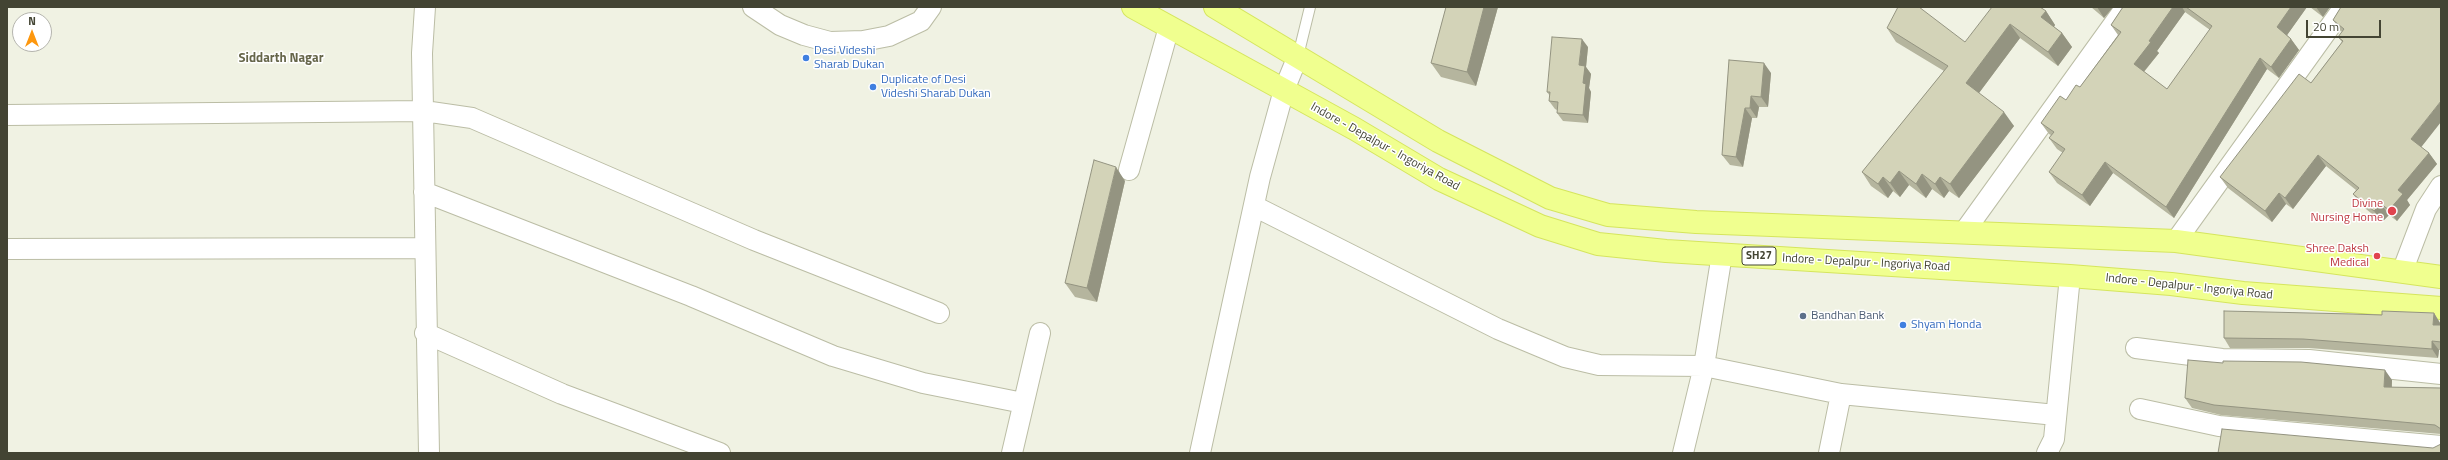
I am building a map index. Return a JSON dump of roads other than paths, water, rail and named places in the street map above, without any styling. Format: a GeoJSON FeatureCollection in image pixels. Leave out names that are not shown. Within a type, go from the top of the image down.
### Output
{"type":"FeatureCollection","features":[{"type":"Feature","properties":{"kind":"main road","name":"Indore - Depalpur - Ingoriya Road"},"geometry":{"type":"LineString","coordinates":[[1133,7],[1284,90],[1439,179],[1540,226],[1598,244],[1666,251],[2070,276],[2171,284],[2243,293],[2441,308]]}},
{"type":"Feature","properties":{"kind":"main road"},"geometry":{"type":"LineString","coordinates":[[1215,7],[1438,141],[1550,198],[1608,215],[1696,222],[2176,241],[2441,277]]}},
{"type":"Feature","properties":{"kind":"street"},"geometry":{"type":"LineString","coordinates":[[425,7],[422,53],[424,111],[424,248],[429,453]]}},
{"type":"Feature","properties":{"kind":"street"},"geometry":{"type":"LineString","coordinates":[[753,7],[780,25],[804,35],[830,42],[862,41],[889,36],[921,21],[931,7]]}},
{"type":"Feature","properties":{"kind":"street"},"geometry":{"type":"LineString","coordinates":[[1964,232],[2126,7]]}},
{"type":"Feature","properties":{"kind":"street"},"geometry":{"type":"LineString","coordinates":[[2176,241],[2344,7]]}},
{"type":"Feature","properties":{"kind":"street"},"geometry":{"type":"LineString","coordinates":[[1129,170],[1169,27]]}},
{"type":"Feature","properties":{"kind":"street"},"geometry":{"type":"LineString","coordinates":[[1200,453],[1254,206],[1284,90],[1298,56]]}},
{"type":"Feature","properties":{"kind":"street"},"geometry":{"type":"LineString","coordinates":[[7,115],[424,111],[449,114],[484,123],[754,240],[939,313]]}},
{"type":"Feature","properties":{"kind":"street"},"geometry":{"type":"LineString","coordinates":[[2402,272],[2426,209],[2441,186]]}},
{"type":"Feature","properties":{"kind":"street"},"geometry":{"type":"LineString","coordinates":[[424,192],[691,296],[833,356],[923,383],[1024,403]]}},
{"type":"Feature","properties":{"kind":"street"},"geometry":{"type":"LineString","coordinates":[[1254,206],[1498,329],[1565,357],[1599,364],[1704,366],[1841,394],[2056,415]]}},
{"type":"Feature","properties":{"kind":"street"},"geometry":{"type":"LineString","coordinates":[[7,249],[424,248]]}},
{"type":"Feature","properties":{"kind":"street"},"geometry":{"type":"LineString","coordinates":[[1683,453],[1704,366],[1722,254]]}},
{"type":"Feature","properties":{"kind":"street"},"geometry":{"type":"LineString","coordinates":[[2047,453],[2054,440],[2070,276]]}},
{"type":"Feature","properties":{"kind":"street"},"geometry":{"type":"LineString","coordinates":[[1012,453],[1040,333]]}},
{"type":"Feature","properties":{"kind":"street"},"geometry":{"type":"LineString","coordinates":[[426,334],[562,394],[720,453]]}},
{"type":"Feature","properties":{"kind":"street"},"geometry":{"type":"LineString","coordinates":[[2136,348],[2222,359],[2308,360],[2441,374]]}},
{"type":"Feature","properties":{"kind":"street"},"geometry":{"type":"LineString","coordinates":[[1829,453],[1841,394]]}},
{"type":"Feature","properties":{"kind":"street"},"geometry":{"type":"LineString","coordinates":[[2140,409],[2219,426],[2441,446]]}},
{"type":"Feature","properties":{"kind":"lane"},"geometry":{"type":"LineString","coordinates":[[1298,56],[1310,7]]}},
{"type":"Feature","properties":{"kind":"place","name":"Desi Videshi Sharab Dukan"},"geometry":{"type":"Point","coordinates":[806,58]}},
{"type":"Feature","properties":{"kind":"place","name":"Duplicate of Desi Videshi Sharab Dukan"},"geometry":{"type":"Point","coordinates":[873,87]}},
{"type":"Feature","properties":{"kind":"place","name":"Divine Nursing Home"},"geometry":{"type":"Point","coordinates":[2392,211]}},
{"type":"Feature","properties":{"kind":"place","name":"Shree Daksh Medical"},"geometry":{"type":"Point","coordinates":[2377,256]}},
{"type":"Feature","properties":{"kind":"place","name":"Bandhan Bank"},"geometry":{"type":"Point","coordinates":[1803,316]}},
{"type":"Feature","properties":{"kind":"place","name":"Shyam Honda"},"geometry":{"type":"Point","coordinates":[1903,325]}},
{"type":"Feature","properties":{"kind":"district","name":"Siddarth Nagar"},"geometry":{"type":"Point","coordinates":[281,59]}}]}
